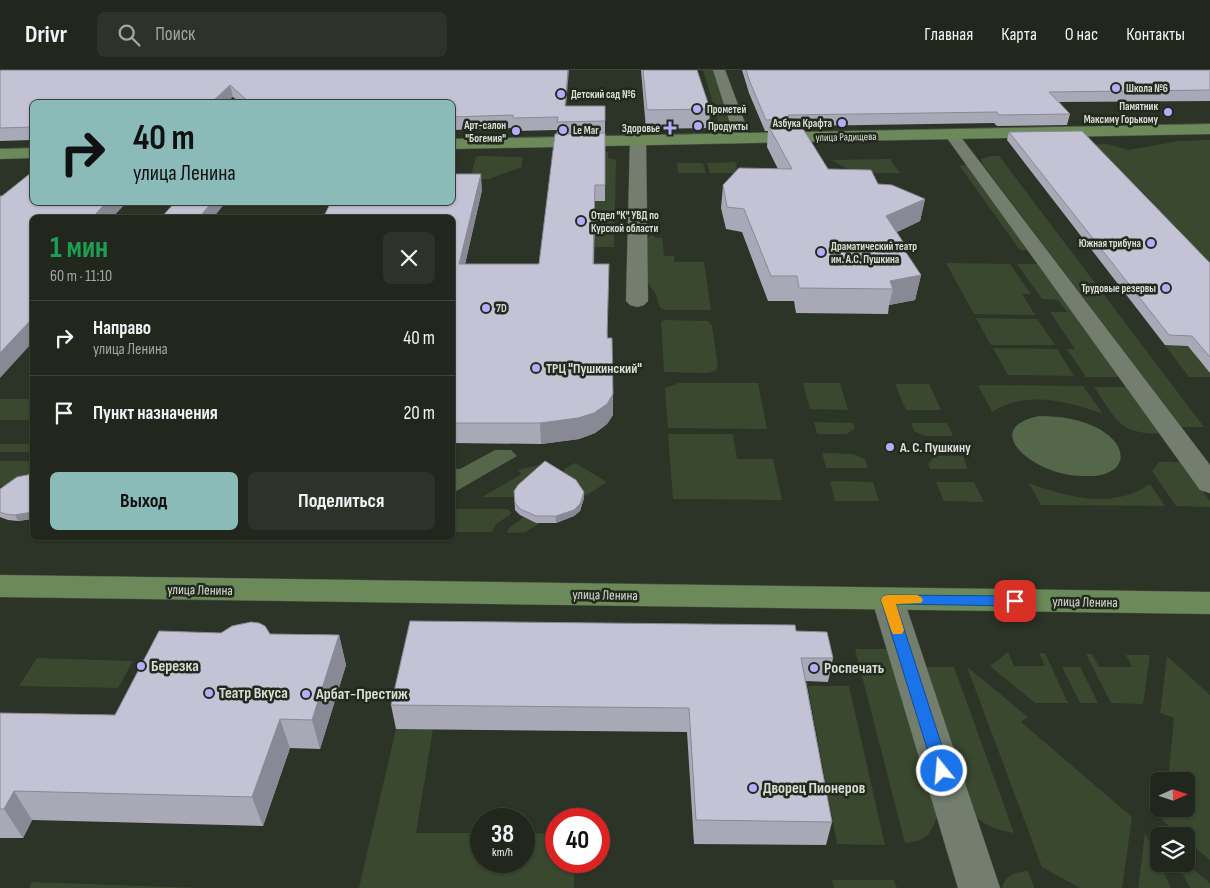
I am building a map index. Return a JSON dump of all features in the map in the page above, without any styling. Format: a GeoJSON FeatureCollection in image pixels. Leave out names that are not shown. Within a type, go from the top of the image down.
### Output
{"type":"FeatureCollection","features":[{"type":"Feature","properties":{"kind":"main road","name":"улица Радищева"},"geometry":{"type":"LineString","coordinates":[[455,144],[1210,129]]}},
{"type":"Feature","properties":{"kind":"main road"},"geometry":{"type":"LineString","coordinates":[[0,154],[30,153]]}},
{"type":"Feature","properties":{"kind":"main road","name":"улица Ленина"},"geometry":{"type":"LineString","coordinates":[[0,586],[888,600],[1210,603]]}},
{"type":"Feature","properties":{"kind":"street"},"geometry":{"type":"LineString","coordinates":[[718,70],[743,139]]}},
{"type":"Feature","properties":{"kind":"street"},"geometry":{"type":"LineString","coordinates":[[952,135],[1210,484]]}},
{"type":"Feature","properties":{"kind":"street"},"geometry":{"type":"LineString","coordinates":[[637,301],[638,140]]}},
{"type":"Feature","properties":{"kind":"street"},"geometry":{"type":"LineString","coordinates":[[888,600],[979,888]]}},
{"type":"Feature","properties":{"kind":"shaded area"},"geometry":{"type":"Polygon","coordinates":[[[703,70],[712,70],[730,127],[720,127],[703,70]]]}},
{"type":"Feature","properties":{"kind":"shaded area","name":"Трудовые резервы"},"geometry":{"type":"Polygon","coordinates":[[[1210,140],[1210,377],[1189,377],[1012,146],[1108,144],[1128,150],[1179,141],[1210,140]]]}},
{"type":"Feature","properties":{"kind":"shaded area"},"geometry":{"type":"Polygon","coordinates":[[[601,152],[608,152],[608,158],[616,160],[614,247],[594,247],[581,201],[601,152]]]}},
{"type":"Feature","properties":{"kind":"shaded area"},"geometry":{"type":"Polygon","coordinates":[[[999,156],[1204,427],[1180,427],[982,163],[981,159],[999,156]]]}},
{"type":"Feature","properties":{"kind":"shaded area"},"geometry":{"type":"Polygon","coordinates":[[[476,157],[522,157],[522,167],[489,179],[470,179],[476,157]]]}},
{"type":"Feature","properties":{"kind":"shaded area"},"geometry":{"type":"Polygon","coordinates":[[[890,159],[900,173],[855,173],[831,160],[890,159]]]}},
{"type":"Feature","properties":{"kind":"shaded area"},"geometry":{"type":"Polygon","coordinates":[[[735,162],[739,173],[710,173],[707,163],[735,162]]]}},
{"type":"Feature","properties":{"kind":"shaded area"},"geometry":{"type":"Polygon","coordinates":[[[677,163],[703,163],[706,173],[678,173],[677,163]]]}},
{"type":"Feature","properties":{"kind":"shaded area"},"geometry":{"type":"Polygon","coordinates":[[[959,165],[969,166],[1030,250],[1020,250],[959,165]]]}},
{"type":"Feature","properties":{"kind":"shaded area"},"geometry":{"type":"Polygon","coordinates":[[[653,235],[655,238],[662,238],[664,256],[674,256],[674,262],[704,262],[711,310],[666,310],[660,308],[656,294],[646,280],[646,238],[653,235]]]}},
{"type":"Feature","properties":{"kind":"shaded area"},"geometry":{"type":"Polygon","coordinates":[[[946,263],[1010,264],[1031,294],[1022,294],[1035,315],[974,314],[946,263]]]}},
{"type":"Feature","properties":{"kind":"shaded area"},"geometry":{"type":"Polygon","coordinates":[[[1017,264],[1040,264],[1121,377],[1086,377],[1067,349],[1075,349],[1050,312],[1067,312],[1058,300],[1042,299],[1017,264]]]}},
{"type":"Feature","properties":{"kind":"shaded area"},"geometry":{"type":"Polygon","coordinates":[[[976,318],[1037,319],[1055,345],[991,345],[976,318]]]}},
{"type":"Feature","properties":{"kind":"shaded area"},"geometry":{"type":"Polygon","coordinates":[[[661,321],[708,321],[712,326],[718,366],[715,371],[706,373],[664,372],[661,321]]]}},
{"type":"Feature","properties":{"kind":"shaded area"},"geometry":{"type":"Polygon","coordinates":[[[993,348],[1057,349],[1074,376],[1008,375],[993,348]]]}},
{"type":"Feature","properties":{"kind":"shaded area"},"geometry":{"type":"Polygon","coordinates":[[[679,383],[758,383],[767,429],[668,428],[665,388],[679,383]]]}},
{"type":"Feature","properties":{"kind":"shaded area"},"geometry":{"type":"Polygon","coordinates":[[[803,383],[840,383],[848,410],[810,409],[803,383]]]}},
{"type":"Feature","properties":{"kind":"shaded area"},"geometry":{"type":"Polygon","coordinates":[[[895,384],[929,384],[941,410],[906,410],[895,384]]]}},
{"type":"Feature","properties":{"kind":"shaded area"},"geometry":{"type":"Polygon","coordinates":[[[978,385],[1083,386],[1103,414],[1075,405],[1047,400],[1019,401],[1005,405],[992,412],[978,385]]]}},
{"type":"Feature","properties":{"kind":"shaded area"},"geometry":{"type":"Polygon","coordinates":[[[1094,387],[1128,387],[1162,434],[1147,433],[1127,428],[1114,417],[1094,387]]]}},
{"type":"Feature","properties":{"kind":"shaded area"},"geometry":{"type":"Polygon","coordinates":[[[0,399],[30,399],[30,420],[0,420],[0,399]]]}},
{"type":"Feature","properties":{"kind":"shaded area"},"geometry":{"type":"Polygon","coordinates":[[[1039,416],[1071,419],[1101,430],[1111,437],[1117,445],[1120,460],[1117,466],[1101,475],[1089,476],[1065,474],[1039,465],[1020,451],[1014,443],[1012,435],[1015,428],[1024,421],[1039,416]]]}},
{"type":"Feature","properties":{"kind":"shaded area"},"geometry":{"type":"Polygon","coordinates":[[[814,422],[853,423],[855,428],[847,434],[817,434],[814,422]]]}},
{"type":"Feature","properties":{"kind":"shaded area"},"geometry":{"type":"Polygon","coordinates":[[[911,423],[947,423],[953,436],[925,436],[914,431],[911,423]]]}},
{"type":"Feature","properties":{"kind":"shaded area"},"geometry":{"type":"Polygon","coordinates":[[[668,434],[733,434],[737,459],[773,459],[782,500],[673,499],[668,434]]]}},
{"type":"Feature","properties":{"kind":"shaded area"},"geometry":{"type":"Polygon","coordinates":[[[0,444],[30,444],[30,452],[0,452],[0,444]]]}},
{"type":"Feature","properties":{"kind":"shaded area"},"geometry":{"type":"Polygon","coordinates":[[[495,450],[511,450],[517,456],[455,492],[455,469],[460,469],[495,450]]]}},
{"type":"Feature","properties":{"kind":"shaded area"},"geometry":{"type":"Polygon","coordinates":[[[822,453],[853,454],[865,459],[868,468],[826,468],[822,453]]]}},
{"type":"Feature","properties":{"kind":"shaded area"},"geometry":{"type":"Polygon","coordinates":[[[934,456],[963,456],[968,469],[930,469],[928,464],[934,456]]]}},
{"type":"Feature","properties":{"kind":"shaded area"},"geometry":{"type":"Polygon","coordinates":[[[0,461],[30,462],[30,477],[8,486],[0,486],[0,461]]]}},
{"type":"Feature","properties":{"kind":"shaded area"},"geometry":{"type":"Polygon","coordinates":[[[1159,462],[1182,462],[1210,501],[1210,507],[1176,506],[1152,471],[1159,462]]]}},
{"type":"Feature","properties":{"kind":"shaded area"},"geometry":{"type":"Polygon","coordinates":[[[575,463],[607,482],[584,497],[565,474],[564,469],[575,463]]]}},
{"type":"Feature","properties":{"kind":"shaded area"},"geometry":{"type":"Polygon","coordinates":[[[539,465],[545,468],[517,497],[482,497],[522,474],[518,471],[539,465]]]}},
{"type":"Feature","properties":{"kind":"shaded area"},"geometry":{"type":"Polygon","coordinates":[[[830,481],[873,482],[879,501],[835,501],[830,481]]]}},
{"type":"Feature","properties":{"kind":"shaded area"},"geometry":{"type":"Polygon","coordinates":[[[936,482],[974,482],[984,502],[944,501],[936,482]]]}},
{"type":"Feature","properties":{"kind":"shaded area"},"geometry":{"type":"Polygon","coordinates":[[[1029,483],[1059,493],[1106,499],[1136,492],[1150,484],[1165,506],[1041,505],[1029,483]]]}},
{"type":"Feature","properties":{"kind":"shaded area"},"geometry":{"type":"Polygon","coordinates":[[[455,509],[507,509],[510,511],[511,514],[496,524],[492,532],[455,532],[455,509]]]}},
{"type":"Feature","properties":{"kind":"shaded area"},"geometry":{"type":"Polygon","coordinates":[[[524,514],[544,521],[525,532],[507,533],[510,527],[520,520],[524,514]]]}},
{"type":"Feature","properties":{"kind":"shaded area"},"geometry":{"type":"Polygon","coordinates":[[[855,649],[888,649],[937,817],[932,829],[922,839],[905,843],[855,649]]]}},
{"type":"Feature","properties":{"kind":"shaded area"},"geometry":{"type":"Polygon","coordinates":[[[1008,652],[1014,666],[1045,666],[1039,653],[1045,653],[1068,703],[1035,703],[990,666],[1008,652]]]}},
{"type":"Feature","properties":{"kind":"shaded area"},"geometry":{"type":"Polygon","coordinates":[[[1086,654],[1092,654],[1099,667],[1132,667],[1126,655],[1150,655],[1143,704],[1111,703],[1086,654]]]}},
{"type":"Feature","properties":{"kind":"shaded area"},"geometry":{"type":"Polygon","coordinates":[[[1167,656],[1210,695],[1210,860],[1195,848],[1195,827],[1171,827],[1163,821],[1163,818],[1195,818],[1195,772],[1169,772],[1174,718],[1160,713],[1167,656]]]}},
{"type":"Feature","properties":{"kind":"shaded area"},"geometry":{"type":"Polygon","coordinates":[[[37,658],[133,661],[118,688],[19,686],[37,658]]]}},
{"type":"Feature","properties":{"kind":"shaded area"},"geometry":{"type":"Polygon","coordinates":[[[924,667],[954,667],[1014,833],[992,827],[982,822],[973,814],[924,667]]]}},
{"type":"Feature","properties":{"kind":"shaded area"},"geometry":{"type":"Polygon","coordinates":[[[967,667],[1028,717],[1021,722],[1132,817],[1122,888],[1080,888],[1042,867],[967,667]]]}},
{"type":"Feature","properties":{"kind":"shaded area"},"geometry":{"type":"Polygon","coordinates":[[[1062,667],[1080,667],[1098,703],[1080,703],[1062,667]]]}},
{"type":"Feature","properties":{"kind":"shaded area"},"geometry":{"type":"Polygon","coordinates":[[[808,686],[849,686],[885,845],[837,844],[808,686]]]}},
{"type":"Feature","properties":{"kind":"shaded area"},"geometry":{"type":"Polygon","coordinates":[[[396,729],[433,729],[416,833],[470,833],[470,873],[535,873],[535,833],[545,834],[545,873],[574,873],[574,888],[359,888],[396,729]]]}},
{"type":"Feature","properties":{"kind":"shaded area"},"geometry":{"type":"Polygon","coordinates":[[[1145,833],[1150,844],[1150,872],[1163,872],[1171,888],[1138,888],[1145,833]]]}},
{"type":"Feature","properties":{"kind":"shaded area"},"geometry":{"type":"Polygon","coordinates":[[[1195,870],[1210,883],[1210,888],[1190,888],[1182,872],[1195,870]]]}},
{"type":"Feature","properties":{"kind":"shaded area"},"geometry":{"type":"Polygon","coordinates":[[[1028,871],[1034,888],[1002,888],[1008,877],[1019,872],[1028,871]]]}},
{"type":"Feature","properties":{"kind":"shaded area"},"geometry":{"type":"Polygon","coordinates":[[[832,880],[894,880],[897,888],[834,888],[832,880]]]}},
{"type":"Feature","properties":{"kind":"shaded area"},"geometry":{"type":"Polygon","coordinates":[[[31,882],[201,888],[30,888],[31,882]]]}},
{"type":"Feature","properties":{"kind":"building"},"geometry":{"type":"Polygon","coordinates":[[[568,70],[565,106],[605,106],[605,121],[557,122],[558,117],[513,118],[513,115],[455,117],[455,100],[247,100],[230,85],[214,100],[30,100],[30,127],[0,128],[0,71],[568,70]]]}},
{"type":"Feature","properties":{"kind":"building"},"geometry":{"type":"Polygon","coordinates":[[[643,70],[697,70],[710,109],[647,110],[643,70]]]}},
{"type":"Feature","properties":{"kind":"building"},"geometry":{"type":"Polygon","coordinates":[[[746,70],[1210,70],[1210,90],[1049,92],[1070,114],[999,115],[997,112],[788,115],[790,119],[766,120],[746,70]]]}},
{"type":"Feature","properties":{"kind":"building","name":"Драматический театр им. А.С. Пушкина"},"geometry":{"type":"Polygon","coordinates":[[[772,124],[800,124],[828,169],[871,170],[878,184],[892,185],[925,199],[886,216],[903,242],[899,242],[921,275],[890,281],[893,289],[799,288],[797,276],[771,276],[744,209],[727,207],[723,185],[739,168],[792,169],[769,127],[773,127],[772,124]]]}},
{"type":"Feature","properties":{"kind":"building","name":"Трудовые резервы"},"geometry":{"type":"Polygon","coordinates":[[[1082,131],[1210,263],[1210,357],[1192,336],[1169,335],[1009,132],[1082,131]]]}},
{"type":"Feature","properties":{"kind":"building","name":"ТРЦ \"Пушкинский\""},"geometry":{"type":"Polygon","coordinates":[[[605,133],[605,185],[595,185],[593,264],[609,264],[607,338],[612,338],[613,394],[607,404],[594,413],[578,418],[540,423],[455,423],[455,215],[324,215],[330,205],[455,205],[455,174],[481,174],[459,264],[539,264],[555,134],[605,133]]]}},
{"type":"Feature","properties":{"kind":"building"},"geometry":{"type":"Polygon","coordinates":[[[30,174],[30,205],[104,205],[95,215],[30,215],[30,321],[0,353],[0,196],[30,174]]]}},
{"type":"Feature","properties":{"kind":"building"},"geometry":{"type":"Polygon","coordinates":[[[172,205],[210,205],[201,215],[164,215],[172,205]]]}},
{"type":"Feature","properties":{"kind":"building"},"geometry":{"type":"Polygon","coordinates":[[[545,461],[576,480],[584,492],[580,504],[574,510],[556,516],[536,516],[520,509],[515,503],[514,491],[518,485],[545,461]]]}},
{"type":"Feature","properties":{"kind":"building"},"geometry":{"type":"Polygon","coordinates":[[[30,474],[30,512],[15,515],[0,512],[0,489],[17,477],[30,474]]]}},
{"type":"Feature","properties":{"kind":"building","name":"Дворец Пионеров"},"geometry":{"type":"Polygon","coordinates":[[[410,621],[795,625],[796,631],[827,632],[833,658],[801,658],[832,822],[696,820],[689,708],[391,705],[410,621]]]}},
{"type":"Feature","properties":{"kind":"building"},"geometry":{"type":"Polygon","coordinates":[[[251,622],[265,626],[270,634],[339,635],[312,720],[280,719],[252,797],[14,791],[4,809],[0,809],[0,713],[115,715],[159,631],[221,633],[232,626],[251,622]]]}},
{"type":"Feature","properties":{"kind":"slow traffic"},"geometry":{"type":"LineString","coordinates":[[898,630],[888,600],[917,600]]}},
{"type":"Feature","properties":{"kind":"place","name":"Школа №6"},"geometry":{"type":"Point","coordinates":[1116,88]}},
{"type":"Feature","properties":{"kind":"place","name":"Детский сад №6"},"geometry":{"type":"Point","coordinates":[561,94]}},
{"type":"Feature","properties":{"kind":"place","name":"Прометей"},"geometry":{"type":"Point","coordinates":[697,109]}},
{"type":"Feature","properties":{"kind":"place","name":"Памятник Максиму Горькому"},"geometry":{"type":"Point","coordinates":[1168,112]}},
{"type":"Feature","properties":{"kind":"place","name":"Азбука Крафта"},"geometry":{"type":"Point","coordinates":[842,123]}},
{"type":"Feature","properties":{"kind":"place","name":"Продукты"},"geometry":{"type":"Point","coordinates":[698,126]}},
{"type":"Feature","properties":{"kind":"place","name":"Здоровье"},"geometry":{"type":"Point","coordinates":[670,128]}},
{"type":"Feature","properties":{"kind":"place","name":"Le Mar"},"geometry":{"type":"Point","coordinates":[563,130]}},
{"type":"Feature","properties":{"kind":"place","name":"Арт-салон \"Богемия\""},"geometry":{"type":"Point","coordinates":[516,131]}},
{"type":"Feature","properties":{"kind":"place","name":"Отдел \"К\" УВД по Курской области"},"geometry":{"type":"Point","coordinates":[581,221]}},
{"type":"Feature","properties":{"kind":"place","name":"Южная трибуна"},"geometry":{"type":"Point","coordinates":[1151,243]}},
{"type":"Feature","properties":{"kind":"place","name":"Драматический театр им. А.С. Пушкина"},"geometry":{"type":"Point","coordinates":[821,252]}},
{"type":"Feature","properties":{"kind":"place","name":"Трудовые резервы"},"geometry":{"type":"Point","coordinates":[1166,288]}},
{"type":"Feature","properties":{"kind":"place","name":"7D"},"geometry":{"type":"Point","coordinates":[486,308]}},
{"type":"Feature","properties":{"kind":"place","name":"ТРЦ \"Пушкинский\""},"geometry":{"type":"Point","coordinates":[536,368]}},
{"type":"Feature","properties":{"kind":"place","name":"А. С. Пушкину"},"geometry":{"type":"Point","coordinates":[890,447]}},
{"type":"Feature","properties":{"kind":"place","name":"Березка"},"geometry":{"type":"Point","coordinates":[141,666]}},
{"type":"Feature","properties":{"kind":"place","name":"Роспечать"},"geometry":{"type":"Point","coordinates":[814,668]}},
{"type":"Feature","properties":{"kind":"place","name":"Театр Вкуса"},"geometry":{"type":"Point","coordinates":[209,693]}},
{"type":"Feature","properties":{"kind":"place","name":"Арбат-Престиж"},"geometry":{"type":"Point","coordinates":[306,694]}},
{"type":"Feature","properties":{"kind":"place","name":"Дворец Пионеров"},"geometry":{"type":"Point","coordinates":[753,788]}},
{"type":"Feature","properties":{"kind":"route"},"geometry":{"type":"LineString","coordinates":[[942,771],[888,600],[1015,601]]}}]}
